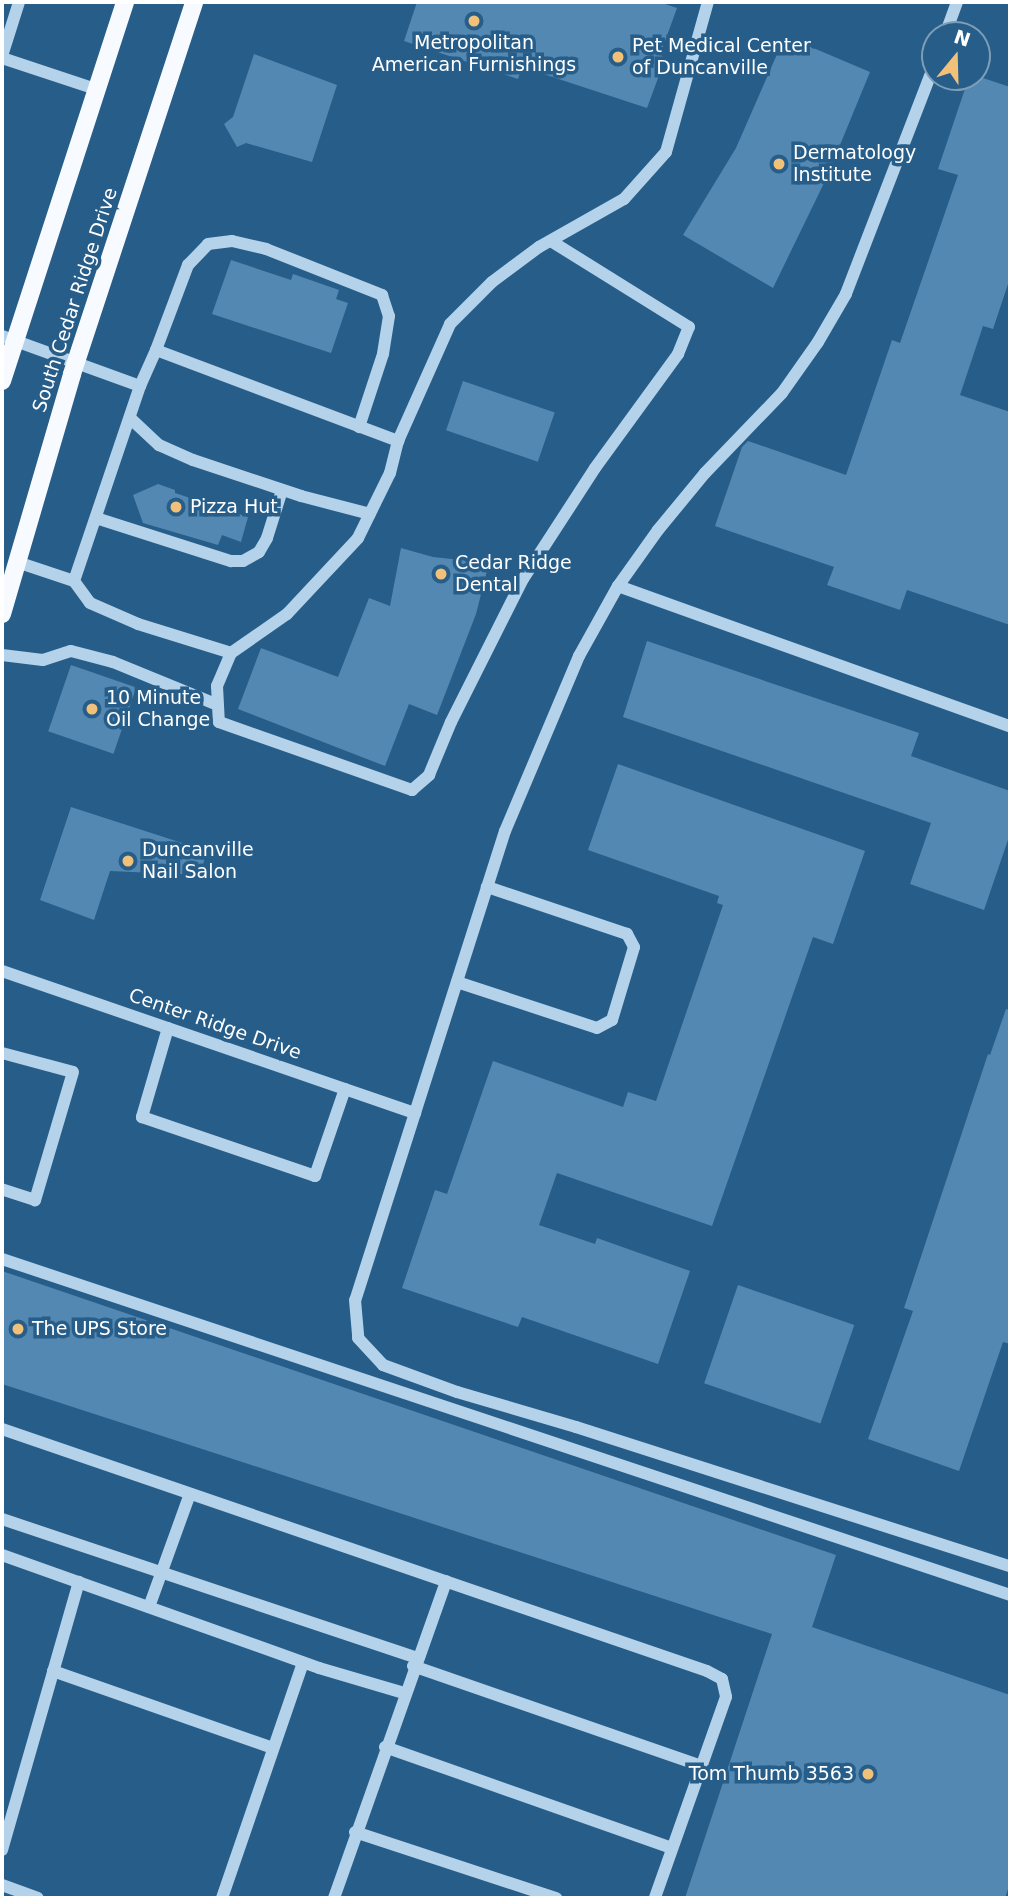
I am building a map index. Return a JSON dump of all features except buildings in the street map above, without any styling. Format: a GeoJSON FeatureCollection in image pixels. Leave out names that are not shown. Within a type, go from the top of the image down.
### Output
{"type":"FeatureCollection","features":[{"type":"Feature","properties":{"kind":"main road","name":"South Cedar Ridge Drive"},"geometry":{"type":"LineString","coordinates":[[2,614],[76,361],[194,2]]}},
{"type":"Feature","properties":{"kind":"main road"},"geometry":{"type":"LineString","coordinates":[[2,381],[8,338],[96,89],[122,3]]}},
{"type":"Feature","properties":{"kind":"street"},"geometry":{"type":"LineString","coordinates":[[19,2],[2,57],[96,89]]}},
{"type":"Feature","properties":{"kind":"street"},"geometry":{"type":"LineString","coordinates":[[551,241],[689,327],[678,354],[595,468],[523,579],[450,722],[429,775],[412,790],[219,722],[217,686],[231,653],[287,614],[358,538],[390,473],[398,441],[450,324],[492,282],[551,241],[624,199],[666,152],[708,2]]}},
{"type":"Feature","properties":{"kind":"street"},"geometry":{"type":"LineString","coordinates":[[950,21],[957,2]]}},
{"type":"Feature","properties":{"kind":"street"},"geometry":{"type":"LineString","coordinates":[[924,91],[846,294],[818,342],[782,393],[705,473],[618,586],[579,656],[505,831],[355,1300],[358,1338],[383,1365],[457,1392],[576,1427],[1010,1566]]}},
{"type":"Feature","properties":{"kind":"street"},"geometry":{"type":"LineString","coordinates":[[75,581],[140,386],[188,265],[208,244],[232,241],[266,249],[382,295],[389,316],[383,354],[359,427]]}},
{"type":"Feature","properties":{"kind":"street"},"geometry":{"type":"LineString","coordinates":[[8,338],[140,386]]}},
{"type":"Feature","properties":{"kind":"street"},"geometry":{"type":"LineString","coordinates":[[156,350],[398,441]]}},
{"type":"Feature","properties":{"kind":"street"},"geometry":{"type":"LineString","coordinates":[[130,418],[159,445],[192,460],[282,490],[370,514]]}},
{"type":"Feature","properties":{"kind":"street"},"geometry":{"type":"LineString","coordinates":[[96,518],[231,561],[243,561],[259,552],[267,538],[282,490]]}},
{"type":"Feature","properties":{"kind":"street"},"geometry":{"type":"LineString","coordinates":[[17,562],[75,581],[90,603],[173,637],[231,653]]}},
{"type":"Feature","properties":{"kind":"street"},"geometry":{"type":"LineString","coordinates":[[618,586],[1010,726]]}},
{"type":"Feature","properties":{"kind":"street"},"geometry":{"type":"LineString","coordinates":[[2,654],[43,660],[71,651],[113,663],[218,705]]}},
{"type":"Feature","properties":{"kind":"street"},"geometry":{"type":"LineString","coordinates":[[457,982],[597,1028],[612,1020],[634,947],[627,934],[487,887]]}},
{"type":"Feature","properties":{"kind":"street","name":"Center Ridge Drive"},"geometry":{"type":"LineString","coordinates":[[2,971],[415,1113]]}},
{"type":"Feature","properties":{"kind":"street"},"geometry":{"type":"LineString","coordinates":[[168,1028],[142,1117],[315,1176],[345,1089]]}},
{"type":"Feature","properties":{"kind":"street"},"geometry":{"type":"LineString","coordinates":[[2,1053],[73,1072],[35,1200],[2,1189]]}},
{"type":"Feature","properties":{"kind":"street"},"geometry":{"type":"LineString","coordinates":[[2,1259],[1010,1595]]}},
{"type":"Feature","properties":{"kind":"street"},"geometry":{"type":"LineString","coordinates":[[2,1429],[707,1671],[722,1679],[726,1697],[655,1898]]}},
{"type":"Feature","properties":{"kind":"street"},"geometry":{"type":"LineString","coordinates":[[149,1607],[190,1494]]}},
{"type":"Feature","properties":{"kind":"street"},"geometry":{"type":"LineString","coordinates":[[2,1519],[415,1662],[702,1766]]}},
{"type":"Feature","properties":{"kind":"street"},"geometry":{"type":"LineString","coordinates":[[2,1555],[303,1663],[404,1693]]}},
{"type":"Feature","properties":{"kind":"street"},"geometry":{"type":"LineString","coordinates":[[334,1898],[384,1747],[446,1581]]}},
{"type":"Feature","properties":{"kind":"street"},"geometry":{"type":"LineString","coordinates":[[2,1850],[79,1582]]}},
{"type":"Feature","properties":{"kind":"street"},"geometry":{"type":"LineString","coordinates":[[222,1898],[303,1663]]}},
{"type":"Feature","properties":{"kind":"street"},"geometry":{"type":"LineString","coordinates":[[53,1671],[273,1748]]}},
{"type":"Feature","properties":{"kind":"street"},"geometry":{"type":"LineString","coordinates":[[384,1747],[672,1848]]}},
{"type":"Feature","properties":{"kind":"street"},"geometry":{"type":"LineString","coordinates":[[355,1832],[556,1898]]}},
{"type":"Feature","properties":{"kind":"street"},"geometry":{"type":"LineString","coordinates":[[2,1885],[38,1898]]}},
{"type":"Feature","properties":{"kind":"place","name":"Metropolitan American Furnishings"},"geometry":{"type":"Point","coordinates":[474,21]}},
{"type":"Feature","properties":{"kind":"place","name":"Pet Medical Center of Duncanville"},"geometry":{"type":"Point","coordinates":[618,57]}},
{"type":"Feature","properties":{"kind":"place","name":"Dermatology Institute"},"geometry":{"type":"Point","coordinates":[779,164]}},
{"type":"Feature","properties":{"kind":"place","name":"Pizza Hut"},"geometry":{"type":"Point","coordinates":[176,507]}},
{"type":"Feature","properties":{"kind":"place","name":"Cedar Ridge Dental"},"geometry":{"type":"Point","coordinates":[441,574]}},
{"type":"Feature","properties":{"kind":"place","name":"10 Minute Oil Change"},"geometry":{"type":"Point","coordinates":[92,709]}},
{"type":"Feature","properties":{"kind":"place","name":"Duncanville Nail Salon"},"geometry":{"type":"Point","coordinates":[128,861]}},
{"type":"Feature","properties":{"kind":"place","name":"The UPS Store"},"geometry":{"type":"Point","coordinates":[18,1329]}},
{"type":"Feature","properties":{"kind":"place","name":"Tom Thumb 3563"},"geometry":{"type":"Point","coordinates":[868,1774]}}]}
